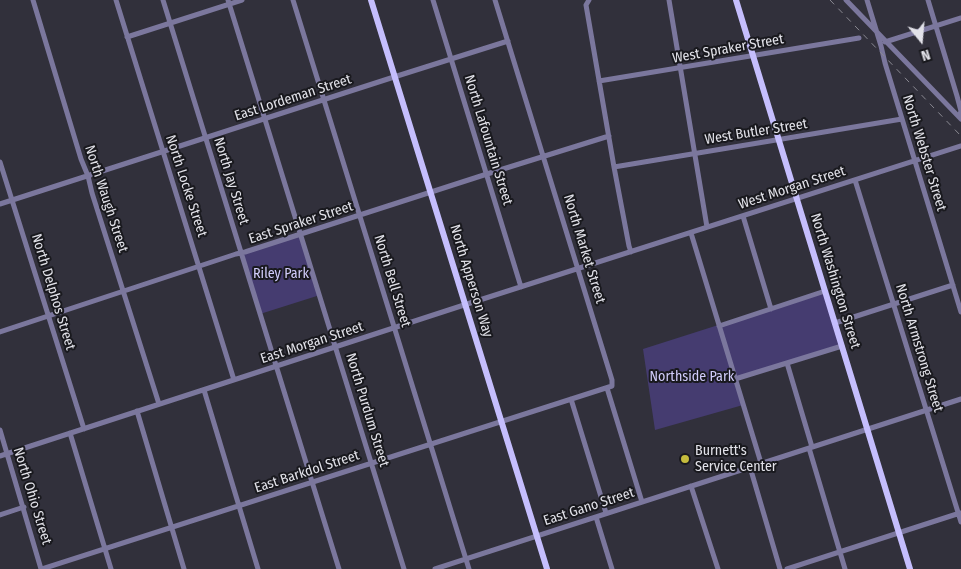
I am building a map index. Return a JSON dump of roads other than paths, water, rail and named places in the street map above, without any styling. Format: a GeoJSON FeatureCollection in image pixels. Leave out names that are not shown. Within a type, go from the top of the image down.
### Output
{"type":"FeatureCollection","features":[{"type":"Feature","properties":{"kind":"main road","name":"North Apperson Way"},"geometry":{"type":"LineString","coordinates":[[371,0],[546,569]]}},
{"type":"Feature","properties":{"kind":"main road","name":"North Washington Street"},"geometry":{"type":"LineString","coordinates":[[736,0],[910,569]]}},
{"type":"Feature","properties":{"kind":"street","name":"North Waugh Street"},"geometry":{"type":"LineString","coordinates":[[33,0],[81,159],[88,176],[159,404]]}},
{"type":"Feature","properties":{"kind":"street","name":"North Locke Street"},"geometry":{"type":"LineString","coordinates":[[116,0],[234,380]]}},
{"type":"Feature","properties":{"kind":"street","name":"North Jay Street"},"geometry":{"type":"LineString","coordinates":[[163,0],[339,569]]}},
{"type":"Feature","properties":{"kind":"street"},"geometry":{"type":"LineString","coordinates":[[127,37],[229,2],[242,0]]}},
{"type":"Feature","properties":{"kind":"street","name":"North Bell Street"},"geometry":{"type":"LineString","coordinates":[[293,0],[469,569]]}},
{"type":"Feature","properties":{"kind":"street","name":"North Lafountain Street"},"geometry":{"type":"LineString","coordinates":[[433,0],[521,287]]}},
{"type":"Feature","properties":{"kind":"street","name":"North Market Street"},"geometry":{"type":"LineString","coordinates":[[495,0],[612,380],[612,386],[607,388],[642,502]]}},
{"type":"Feature","properties":{"kind":"street"},"geometry":{"type":"LineString","coordinates":[[588,0],[586,5],[631,252]]}},
{"type":"Feature","properties":{"kind":"street"},"geometry":{"type":"LineString","coordinates":[[669,0],[707,228]]}},
{"type":"Feature","properties":{"kind":"street"},"geometry":{"type":"LineString","coordinates":[[846,0],[960,118]]}},
{"type":"Feature","properties":{"kind":"street","name":"North Webster Street"},"geometry":{"type":"LineString","coordinates":[[867,0],[961,312]]}},
{"type":"Feature","properties":{"kind":"street"},"geometry":{"type":"LineString","coordinates":[[928,0],[959,95],[960,118]]}},
{"type":"Feature","properties":{"kind":"street","name":"North Purdum Street"},"geometry":{"type":"LineString","coordinates":[[229,2],[404,569]]}},
{"type":"Feature","properties":{"kind":"street"},"geometry":{"type":"LineString","coordinates":[[881,46],[886,42],[961,18]]}},
{"type":"Feature","properties":{"kind":"street","name":"West Spraker Street"},"geometry":{"type":"LineString","coordinates":[[600,81],[859,38]]}},
{"type":"Feature","properties":{"kind":"street","name":"East Lordeman Street"},"geometry":{"type":"LineString","coordinates":[[0,204],[508,41]]}},
{"type":"Feature","properties":{"kind":"street","name":"West Butler Street"},"geometry":{"type":"LineString","coordinates":[[614,167],[902,120]]}},
{"type":"Feature","properties":{"kind":"street","name":"East Spraker Street"},"geometry":{"type":"LineString","coordinates":[[0,332],[198,266],[609,136]]}},
{"type":"Feature","properties":{"kind":"street","name":"West Morgan Street"},"geometry":{"type":"LineString","coordinates":[[631,252],[961,146]]}},
{"type":"Feature","properties":{"kind":"street","name":"North Delphos Street"},"geometry":{"type":"LineString","coordinates":[[0,162],[84,428]]}},
{"type":"Feature","properties":{"kind":"street","name":"North Armstrong Street"},"geometry":{"type":"LineString","coordinates":[[856,180],[926,410],[960,513],[961,522]]}},
{"type":"Feature","properties":{"kind":"street"},"geometry":{"type":"LineString","coordinates":[[743,216],[771,309]]}},
{"type":"Feature","properties":{"kind":"street"},"geometry":{"type":"LineString","coordinates":[[690,233],[761,463]]}},
{"type":"Feature","properties":{"kind":"street","name":"East Morgan Street"},"geometry":{"type":"LineString","coordinates":[[0,456],[631,252]]}},
{"type":"Feature","properties":{"kind":"street"},"geometry":{"type":"LineString","coordinates":[[835,322],[952,285]]}},
{"type":"Feature","properties":{"kind":"street"},"geometry":{"type":"LineString","coordinates":[[719,326],[825,291]]}},
{"type":"Feature","properties":{"kind":"street"},"geometry":{"type":"LineString","coordinates":[[735,379],[842,346]]}},
{"type":"Feature","properties":{"kind":"street"},"geometry":{"type":"LineString","coordinates":[[787,363],[845,569]]}},
{"type":"Feature","properties":{"kind":"street","name":"East Barkdol Street"},"geometry":{"type":"LineString","coordinates":[[42,569],[607,388]]}},
{"type":"Feature","properties":{"kind":"street"},"geometry":{"type":"LineString","coordinates":[[204,390],[258,569]]}},
{"type":"Feature","properties":{"kind":"street"},"geometry":{"type":"LineString","coordinates":[[571,399],[606,513]]}},
{"type":"Feature","properties":{"kind":"street","name":"East Gano Street"},"geometry":{"type":"LineString","coordinates":[[435,569],[961,399]]}},
{"type":"Feature","properties":{"kind":"street"},"geometry":{"type":"LineString","coordinates":[[137,411],[184,569]]}},
{"type":"Feature","properties":{"kind":"street","name":"North Ohio Street"},"geometry":{"type":"LineString","coordinates":[[0,430],[42,569]]}},
{"type":"Feature","properties":{"kind":"street"},"geometry":{"type":"LineString","coordinates":[[70,433],[111,569]]}},
{"type":"Feature","properties":{"kind":"street"},"geometry":{"type":"LineString","coordinates":[[750,467],[780,569]]}},
{"type":"Feature","properties":{"kind":"street"},"geometry":{"type":"LineString","coordinates":[[691,486],[718,569]]}},
{"type":"Feature","properties":{"kind":"street"},"geometry":{"type":"LineString","coordinates":[[0,515],[24,507]]}},
{"type":"Feature","properties":{"kind":"street"},"geometry":{"type":"LineString","coordinates":[[787,569],[960,513]]}},
{"type":"Feature","properties":{"kind":"street"},"geometry":{"type":"LineString","coordinates":[[596,517],[612,569]]}},
{"type":"Feature","properties":{"kind":"railway"},"geometry":{"type":"LineString","coordinates":[[830,0],[961,136]]}},
{"type":"Feature","properties":{"kind":"place","name":"Burnett's Service Center"},"geometry":{"type":"Point","coordinates":[685,459]}},
{"type":"Feature","properties":{"kind":"park label","name":"Riley Park"},"geometry":{"type":"Point","coordinates":[281,274]}},
{"type":"Feature","properties":{"kind":"park label","name":"Northside Park"},"geometry":{"type":"Point","coordinates":[692,377]}}]}
